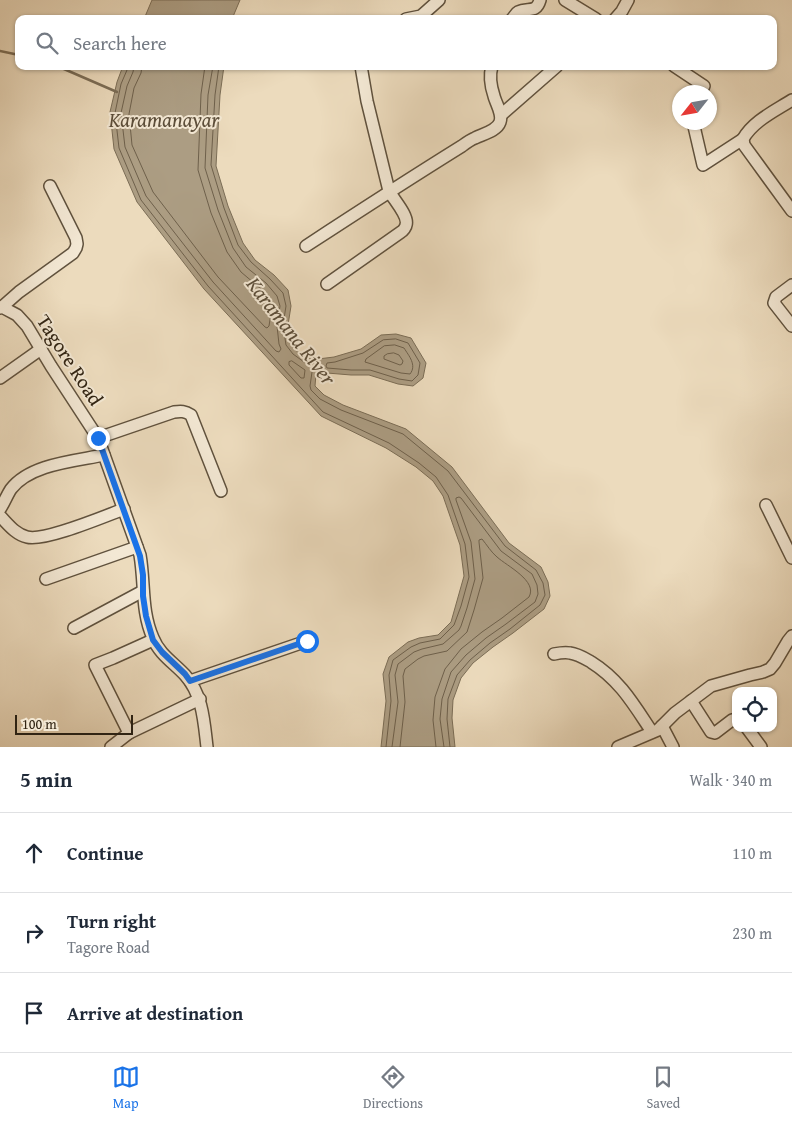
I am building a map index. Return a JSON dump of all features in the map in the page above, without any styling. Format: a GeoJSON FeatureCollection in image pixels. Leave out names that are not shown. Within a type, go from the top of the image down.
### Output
{"type":"FeatureCollection","features":[{"type":"Feature","properties":{"kind":"street"},"geometry":{"type":"LineString","coordinates":[[424,15],[439,0]]}},
{"type":"Feature","properties":{"kind":"street"},"geometry":{"type":"LineString","coordinates":[[515,15],[518,12],[535,8],[540,0]]}},
{"type":"Feature","properties":{"kind":"street"},"geometry":{"type":"LineString","coordinates":[[565,0],[589,15]]}},
{"type":"Feature","properties":{"kind":"street"},"geometry":{"type":"LineString","coordinates":[[619,15],[628,0]]}},
{"type":"Feature","properties":{"kind":"street"},"geometry":{"type":"LineString","coordinates":[[327,284],[402,232],[406,226],[407,219],[405,214],[389,191],[367,101],[362,70]]}},
{"type":"Feature","properties":{"kind":"street"},"geometry":{"type":"LineString","coordinates":[[306,246],[389,191],[474,138],[490,132],[496,127],[500,123],[501,115],[491,85],[491,70]]}},
{"type":"Feature","properties":{"kind":"street"},"geometry":{"type":"LineString","coordinates":[[501,115],[552,70]]}},
{"type":"Feature","properties":{"kind":"street"},"geometry":{"type":"LineString","coordinates":[[680,70],[702,85]]}},
{"type":"Feature","properties":{"kind":"street"},"geometry":{"type":"LineString","coordinates":[[695,130],[703,165],[743,139],[763,119],[792,100]]}},
{"type":"Feature","properties":{"kind":"street"},"geometry":{"type":"LineString","coordinates":[[743,139],[744,145],[792,211]]}},
{"type":"Feature","properties":{"kind":"street"},"geometry":{"type":"LineString","coordinates":[[1,308],[19,292],[68,257],[76,248],[76,238],[50,186]]}},
{"type":"Feature","properties":{"kind":"street"},"geometry":{"type":"LineString","coordinates":[[792,285],[776,297],[774,303],[792,326]]}},
{"type":"Feature","properties":{"kind":"street","name":"Tagore Road"},"geometry":{"type":"LineString","coordinates":[[1,308],[17,315],[27,326],[98,438],[140,556],[146,616],[153,640],[162,652],[185,674],[196,690],[200,699],[207,747]]}},
{"type":"Feature","properties":{"kind":"street"},"geometry":{"type":"LineString","coordinates":[[0,378],[41,349]]}},
{"type":"Feature","properties":{"kind":"street"},"geometry":{"type":"LineString","coordinates":[[98,438],[174,412],[187,412],[191,415],[221,491]]}},
{"type":"Feature","properties":{"kind":"street"},"geometry":{"type":"LineString","coordinates":[[0,509],[11,490],[27,475],[46,467],[104,455]]}},
{"type":"Feature","properties":{"kind":"street"},"geometry":{"type":"LineString","coordinates":[[766,506],[792,558]]}},
{"type":"Feature","properties":{"kind":"street"},"geometry":{"type":"LineString","coordinates":[[0,516],[17,533],[29,538],[42,537],[124,509]]}},
{"type":"Feature","properties":{"kind":"street"},"geometry":{"type":"LineString","coordinates":[[46,579],[137,547]]}},
{"type":"Feature","properties":{"kind":"street"},"geometry":{"type":"LineString","coordinates":[[74,628],[143,592]]}},
{"type":"Feature","properties":{"kind":"street"},"geometry":{"type":"LineString","coordinates":[[618,747],[657,729],[711,686],[770,669],[792,636]]}},
{"type":"Feature","properties":{"kind":"street"},"geometry":{"type":"LineString","coordinates":[[129,733],[95,664],[153,640]]}},
{"type":"Feature","properties":{"kind":"street"},"geometry":{"type":"LineString","coordinates":[[190,681],[307,641]]}},
{"type":"Feature","properties":{"kind":"street"},"geometry":{"type":"LineString","coordinates":[[554,654],[568,652],[579,655],[602,669],[614,679],[673,747]]}},
{"type":"Feature","properties":{"kind":"street"},"geometry":{"type":"LineString","coordinates":[[111,747],[129,733],[200,699]]}},
{"type":"Feature","properties":{"kind":"street"},"geometry":{"type":"LineString","coordinates":[[691,701],[711,732],[715,733],[732,720]]}},
{"type":"Feature","properties":{"kind":"street"},"geometry":{"type":"LineString","coordinates":[[750,732],[762,747]]}},
{"type":"Feature","properties":{"kind":"water"},"geometry":{"type":"Polygon","coordinates":[[[152,0],[240,0],[234,15],[146,15],[152,0]]]}},
{"type":"Feature","properties":{"kind":"water","name":"Karamanayar"},"geometry":{"type":"Polygon","coordinates":[[[122,70],[223,70],[220,95],[216,166],[228,206],[243,243],[255,260],[274,275],[288,290],[291,306],[288,325],[290,342],[296,351],[307,358],[334,357],[361,349],[381,335],[396,334],[411,338],[426,363],[423,378],[413,386],[398,384],[369,375],[327,373],[316,374],[315,386],[324,395],[343,405],[406,429],[452,467],[509,543],[541,567],[548,582],[550,596],[544,609],[473,663],[461,678],[453,700],[452,718],[455,747],[381,747],[386,701],[383,674],[389,657],[408,642],[438,635],[451,622],[464,576],[460,545],[443,496],[433,481],[416,467],[386,448],[321,416],[204,289],[137,202],[114,149],[110,112],[122,70]]]}},
{"type":"Feature","properties":{"kind":"waterway"},"geometry":{"type":"LineString","coordinates":[[0,51],[15,54]]}},
{"type":"Feature","properties":{"kind":"waterway"},"geometry":{"type":"LineString","coordinates":[[66,70],[117,92]]}},
{"type":"Feature","properties":{"kind":"route"},"geometry":{"type":"LineString","coordinates":[[98,438],[140,556],[146,616],[153,640],[190,681],[307,641]]}},
{"type":"Feature","properties":{"kind":"water label","name":"Karamana River"},"geometry":{"type":"Point","coordinates":[291,331]}}]}
